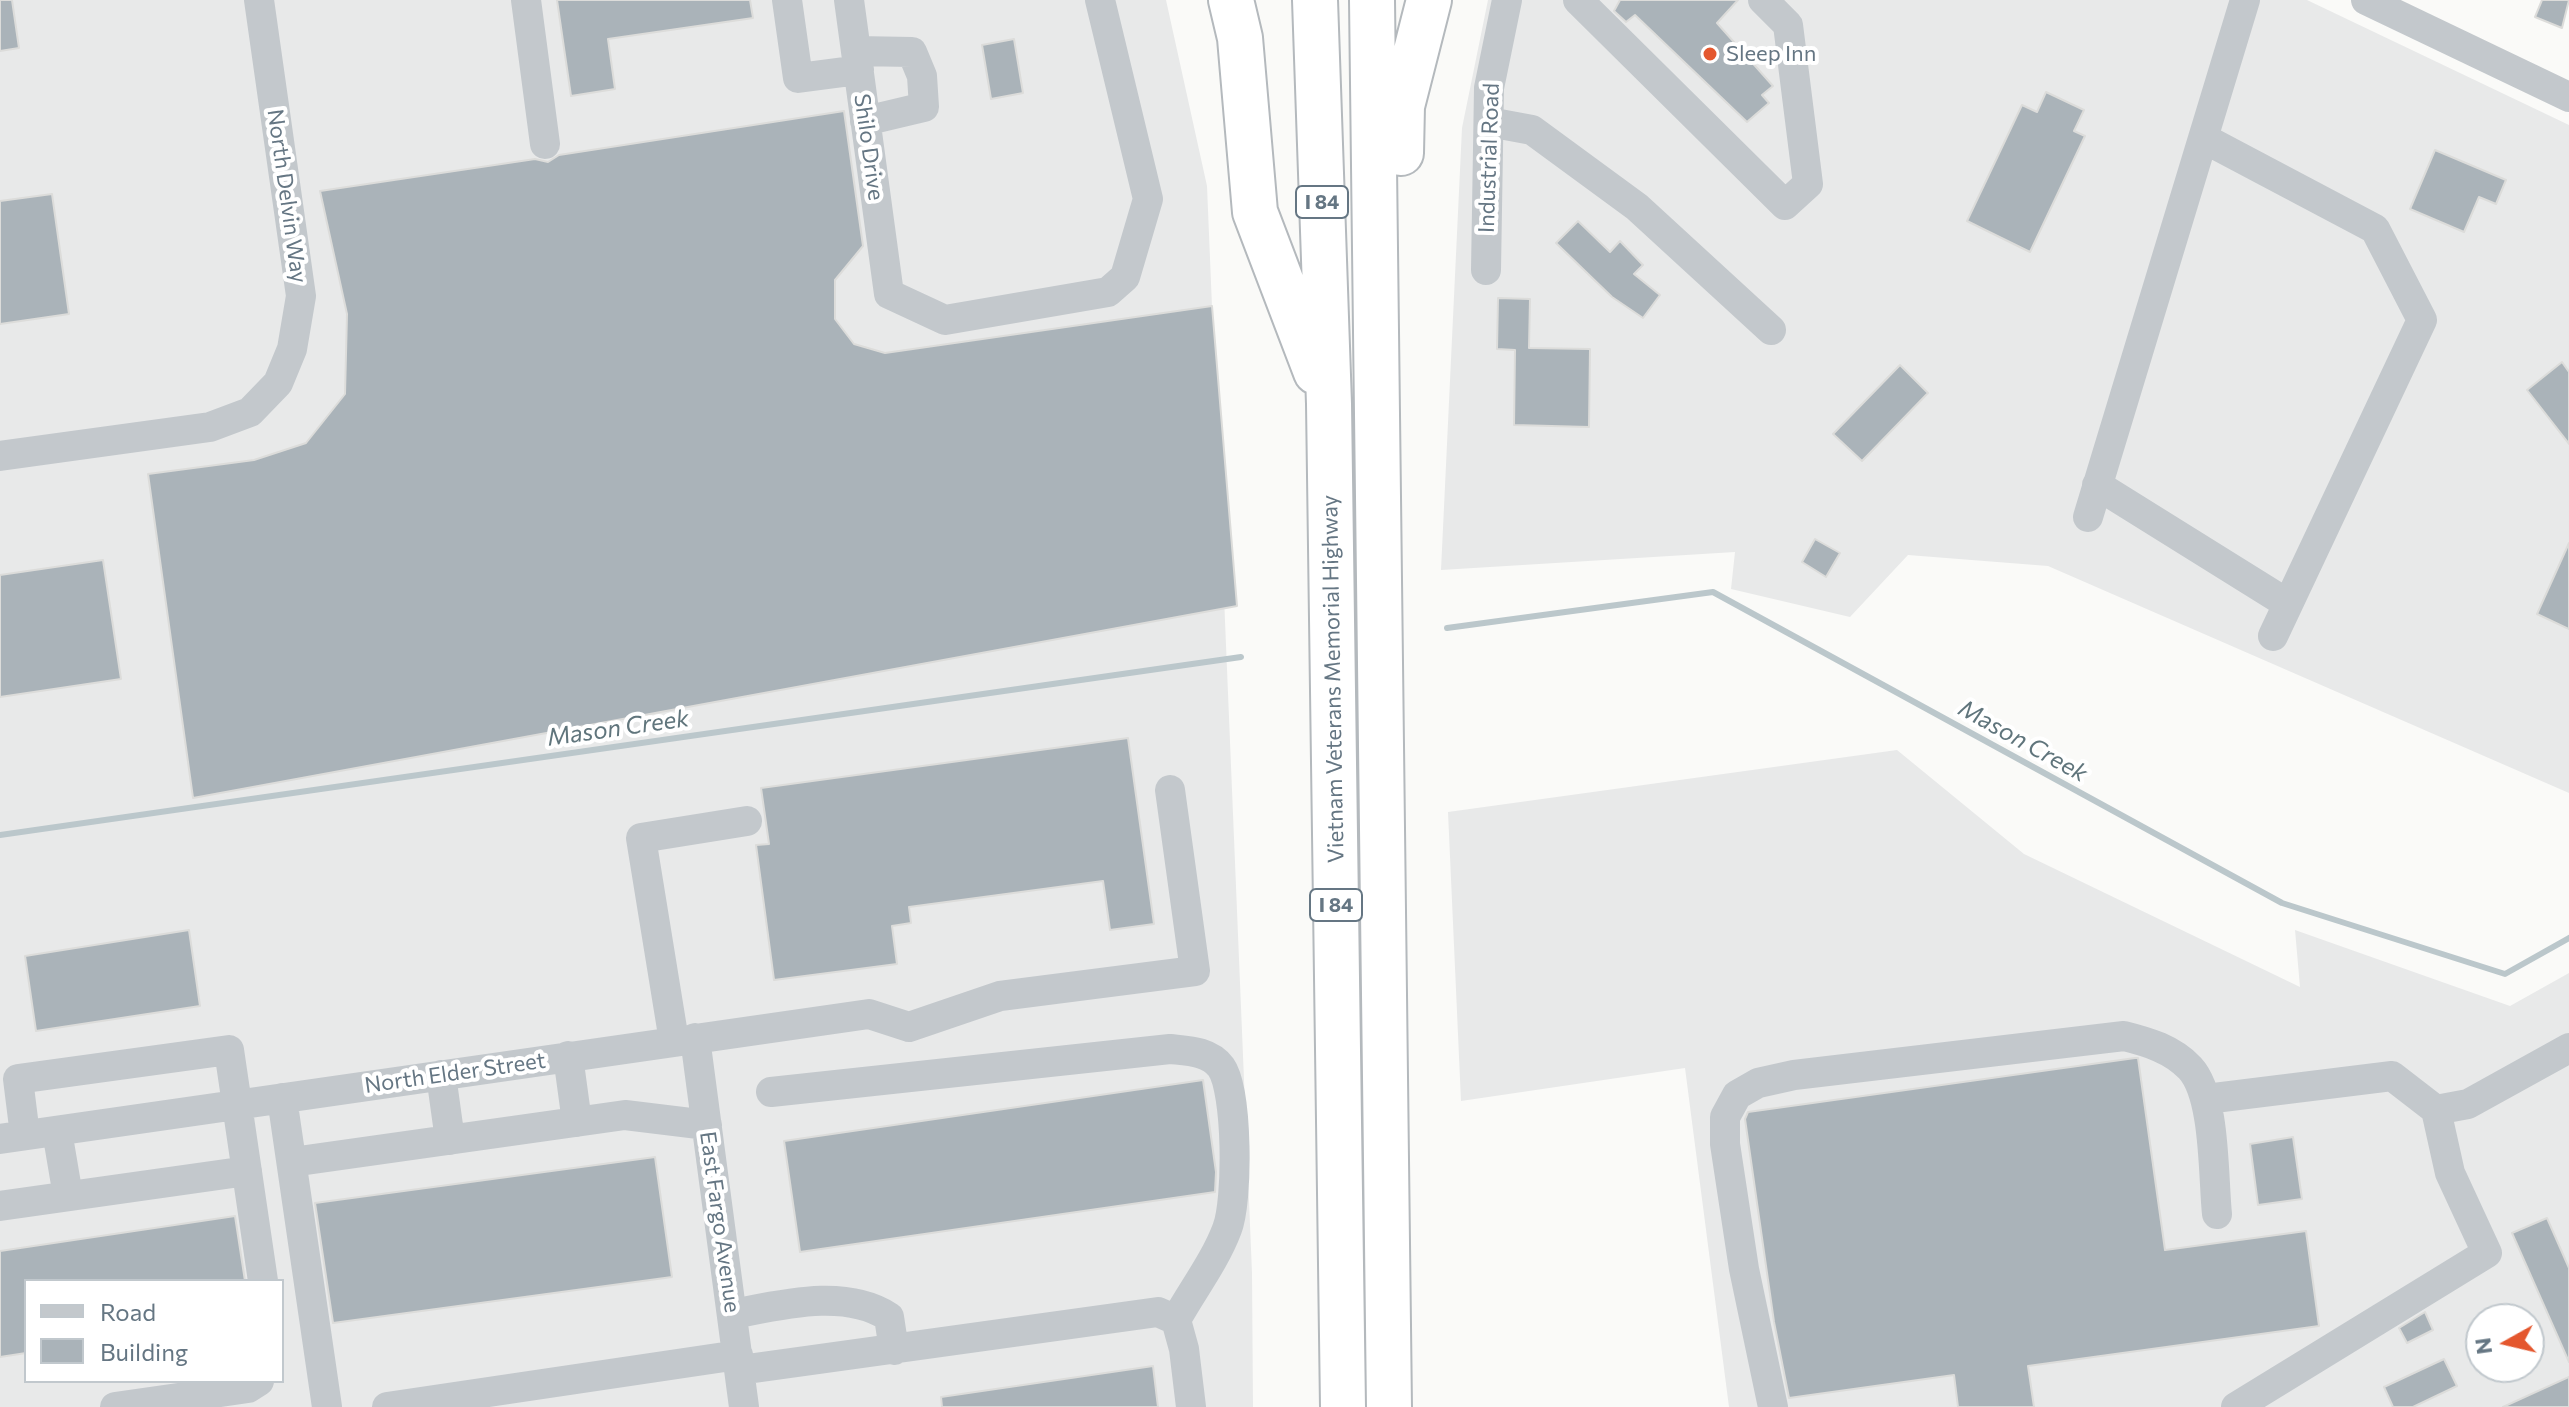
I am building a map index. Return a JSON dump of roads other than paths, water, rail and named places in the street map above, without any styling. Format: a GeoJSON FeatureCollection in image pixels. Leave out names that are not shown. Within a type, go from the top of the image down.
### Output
{"type":"FeatureCollection","features":[{"type":"Feature","properties":{"kind":"highway"},"geometry":{"type":"LineString","coordinates":[[1231,0],[1240,38],[1255,212],[1329,404]]}},
{"type":"Feature","properties":{"kind":"highway","name":"Vietnam Veterans Memorial Highway"},"geometry":{"type":"LineString","coordinates":[[1315,0],[1329,404],[1343,1407]]}},
{"type":"Feature","properties":{"kind":"highway","name":"I 84"},"geometry":{"type":"LineString","coordinates":[[1372,0],[1383,703],[1389,1407]]}},
{"type":"Feature","properties":{"kind":"highway"},"geometry":{"type":"LineString","coordinates":[[1383,703],[1402,106],[1429,0]]}},
{"type":"Feature","properties":{"kind":"street","name":"North Delvin Way"},"geometry":{"type":"LineString","coordinates":[[0,456],[210,427],[250,412],[278,383],[292,349],[301,296],[259,0]]}},
{"type":"Feature","properties":{"kind":"street"},"geometry":{"type":"LineString","coordinates":[[526,0],[545,144]]}},
{"type":"Feature","properties":{"kind":"street"},"geometry":{"type":"LineString","coordinates":[[787,0],[798,78],[857,60],[912,52],[922,76],[924,107],[865,121]]}},
{"type":"Feature","properties":{"kind":"street","name":"Shilo Drive"},"geometry":{"type":"LineString","coordinates":[[849,0],[889,294],[945,320],[1108,292],[1125,277],[1148,199],[1100,0]]}},
{"type":"Feature","properties":{"kind":"street","name":"Industrial Road"},"geometry":{"type":"LineString","coordinates":[[1486,270],[1489,88],[1507,0]]}},
{"type":"Feature","properties":{"kind":"street"},"geometry":{"type":"LineString","coordinates":[[1578,0],[1785,205],[1808,184],[1788,25],[1763,0]]}},
{"type":"Feature","properties":{"kind":"street"},"geometry":{"type":"LineString","coordinates":[[2088,517],[2245,0]]}},
{"type":"Feature","properties":{"kind":"street"},"geometry":{"type":"LineString","coordinates":[[2366,0],[2569,97]]}},
{"type":"Feature","properties":{"kind":"street"},"geometry":{"type":"LineString","coordinates":[[1489,122],[1532,130],[1602,181],[1637,207],[1771,330]]}},
{"type":"Feature","properties":{"kind":"street"},"geometry":{"type":"LineString","coordinates":[[2203,138],[2375,229],[2422,320],[2273,636]]}},
{"type":"Feature","properties":{"kind":"street"},"geometry":{"type":"LineString","coordinates":[[2097,485],[2288,604]]}},
{"type":"Feature","properties":{"kind":"street"},"geometry":{"type":"LineString","coordinates":[[918,1076],[909,1027],[1000,996],[1195,971],[1170,790]]}},
{"type":"Feature","properties":{"kind":"street","name":"East Fargo Avenue"},"geometry":{"type":"LineString","coordinates":[[744,1407],[707,1125],[641,838],[747,821]]}},
{"type":"Feature","properties":{"kind":"street","name":"North Elder Street"},"geometry":{"type":"LineString","coordinates":[[12,1137],[869,1014],[909,1027]]}},
{"type":"Feature","properties":{"kind":"street"},"geometry":{"type":"LineString","coordinates":[[1773,1407],[1744,1269],[1725,1144],[1725,1117],[1737,1095],[1758,1083],[1794,1075],[2124,1036],[2157,1044],[2191,1069],[2206,1099],[2217,1214]]}},
{"type":"Feature","properties":{"kind":"street"},"geometry":{"type":"LineString","coordinates":[[2436,1110],[2468,1104],[2569,1048]]}},
{"type":"Feature","properties":{"kind":"street"},"geometry":{"type":"LineString","coordinates":[[771,1092],[1170,1049],[1205,1054],[1220,1065],[1230,1087],[1235,1136],[1228,1227],[1176,1320],[1184,1349],[1191,1407]]}},
{"type":"Feature","properties":{"kind":"street"},"geometry":{"type":"LineString","coordinates":[[12,1137],[18,1079],[229,1050],[263,1279]]}},
{"type":"Feature","properties":{"kind":"street"},"geometry":{"type":"LineString","coordinates":[[568,1056],[577,1122]]}},
{"type":"Feature","properties":{"kind":"street"},"geometry":{"type":"LineString","coordinates":[[441,1075],[450,1140]]}},
{"type":"Feature","properties":{"kind":"street"},"geometry":{"type":"LineString","coordinates":[[2206,1099],[2392,1076],[2436,1110],[2450,1173],[2487,1253],[2236,1407]]}},
{"type":"Feature","properties":{"kind":"street"},"geometry":{"type":"LineString","coordinates":[[282,1098],[327,1407]]}},
{"type":"Feature","properties":{"kind":"street"},"geometry":{"type":"LineString","coordinates":[[292,1162],[625,1115],[707,1125]]}},
{"type":"Feature","properties":{"kind":"street"},"geometry":{"type":"LineString","coordinates":[[57,1131],[68,1196]]}},
{"type":"Feature","properties":{"kind":"street"},"geometry":{"type":"LineString","coordinates":[[0,1206],[247,1171]]}},
{"type":"Feature","properties":{"kind":"street"},"geometry":{"type":"LineString","coordinates":[[733,1314],[799,1302],[862,1304],[889,1317],[894,1350]]}},
{"type":"Feature","properties":{"kind":"street"},"geometry":{"type":"LineString","coordinates":[[387,1407],[739,1363],[894,1350],[1158,1312],[1176,1320]]}},
{"type":"Feature","properties":{"kind":"street"},"geometry":{"type":"LineString","coordinates":[[115,1407],[248,1388],[256,1383]]}},
{"type":"Feature","properties":{"kind":"waterway","name":"Mason Creek"},"geometry":{"type":"LineString","coordinates":[[1447,628],[1713,592],[2282,903],[2505,974],[2569,938]]}},
{"type":"Feature","properties":{"kind":"waterway","name":"Mason Creek"},"geometry":{"type":"LineString","coordinates":[[0,835],[1241,657]]}},
{"type":"Feature","properties":{"kind":"place","name":"Sleep Inn"},"geometry":{"type":"Point","coordinates":[1710,54]}}]}
